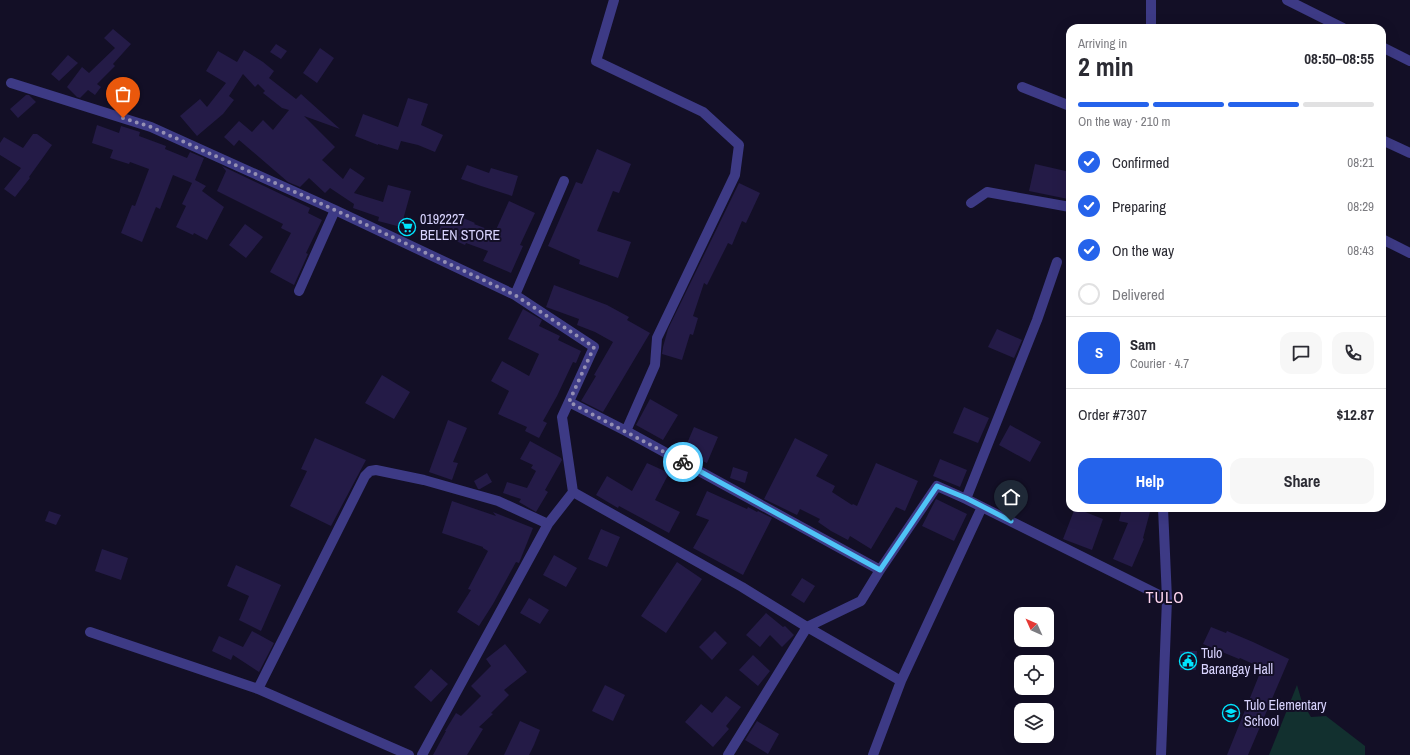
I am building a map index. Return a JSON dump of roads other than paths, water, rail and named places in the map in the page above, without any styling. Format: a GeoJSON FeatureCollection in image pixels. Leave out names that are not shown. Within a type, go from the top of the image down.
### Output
{"type":"FeatureCollection","features":[{"type":"Feature","properties":{"kind":"street"},"geometry":{"type":"LineString","coordinates":[[614,0],[596,61],[703,112],[740,145],[735,175],[657,338],[655,365],[626,431]]}},
{"type":"Feature","properties":{"kind":"street"},"geometry":{"type":"LineString","coordinates":[[1150,0],[1151,24]]}},
{"type":"Feature","properties":{"kind":"street"},"geometry":{"type":"LineString","coordinates":[[1287,0],[1335,24]]}},
{"type":"Feature","properties":{"kind":"street"},"geometry":{"type":"LineString","coordinates":[[1386,49],[1410,61]]}},
{"type":"Feature","properties":{"kind":"street"},"geometry":{"type":"LineString","coordinates":[[11,83],[151,127],[335,210],[515,295],[594,347],[562,417],[573,492],[548,524],[422,755]]}},
{"type":"Feature","properties":{"kind":"street"},"geometry":{"type":"LineString","coordinates":[[1022,87],[1066,104]]}},
{"type":"Feature","properties":{"kind":"street"},"geometry":{"type":"LineString","coordinates":[[1386,142],[1410,153]]}},
{"type":"Feature","properties":{"kind":"street"},"geometry":{"type":"LineString","coordinates":[[515,295],[564,181]]}},
{"type":"Feature","properties":{"kind":"street"},"geometry":{"type":"LineString","coordinates":[[970,203],[987,192],[1066,206]]}},
{"type":"Feature","properties":{"kind":"street"},"geometry":{"type":"LineString","coordinates":[[299,291],[335,210]]}},
{"type":"Feature","properties":{"kind":"street"},"geometry":{"type":"LineString","coordinates":[[1386,241],[1410,253]]}},
{"type":"Feature","properties":{"kind":"street"},"geometry":{"type":"LineString","coordinates":[[966,498],[1037,320],[1057,262]]}},
{"type":"Feature","properties":{"kind":"street"},"geometry":{"type":"LineString","coordinates":[[569,402],[626,431],[880,570]]}},
{"type":"Feature","properties":{"kind":"street"},"geometry":{"type":"LineString","coordinates":[[258,689],[365,476],[370,471],[376,470],[424,480],[498,501],[548,524]]}},
{"type":"Feature","properties":{"kind":"street"},"geometry":{"type":"LineString","coordinates":[[728,755],[807,627],[861,601],[880,570],[937,486],[966,498],[1167,600]]}},
{"type":"Feature","properties":{"kind":"street"},"geometry":{"type":"LineString","coordinates":[[573,492],[742,587],[807,627],[901,681]]}},
{"type":"Feature","properties":{"kind":"street"},"geometry":{"type":"LineString","coordinates":[[873,755],[901,681],[982,507]]}},
{"type":"Feature","properties":{"kind":"street"},"geometry":{"type":"LineString","coordinates":[[1161,755],[1167,600],[1163,512]]}},
{"type":"Feature","properties":{"kind":"street"},"geometry":{"type":"LineString","coordinates":[[90,632],[258,689],[409,755]]}},
{"type":"Feature","properties":{"kind":"place","name":"0192227 BELEN STORE"},"geometry":{"type":"Point","coordinates":[407,227]}},
{"type":"Feature","properties":{"kind":"place","name":"Tulo Barangay Hall"},"geometry":{"type":"Point","coordinates":[1188,661]}},
{"type":"Feature","properties":{"kind":"place","name":"Tulo Elementary School"},"geometry":{"type":"Point","coordinates":[1231,713]}},
{"type":"Feature","properties":{"kind":"district","name":"TULO"},"geometry":{"type":"Point","coordinates":[1165,597]}}]}
